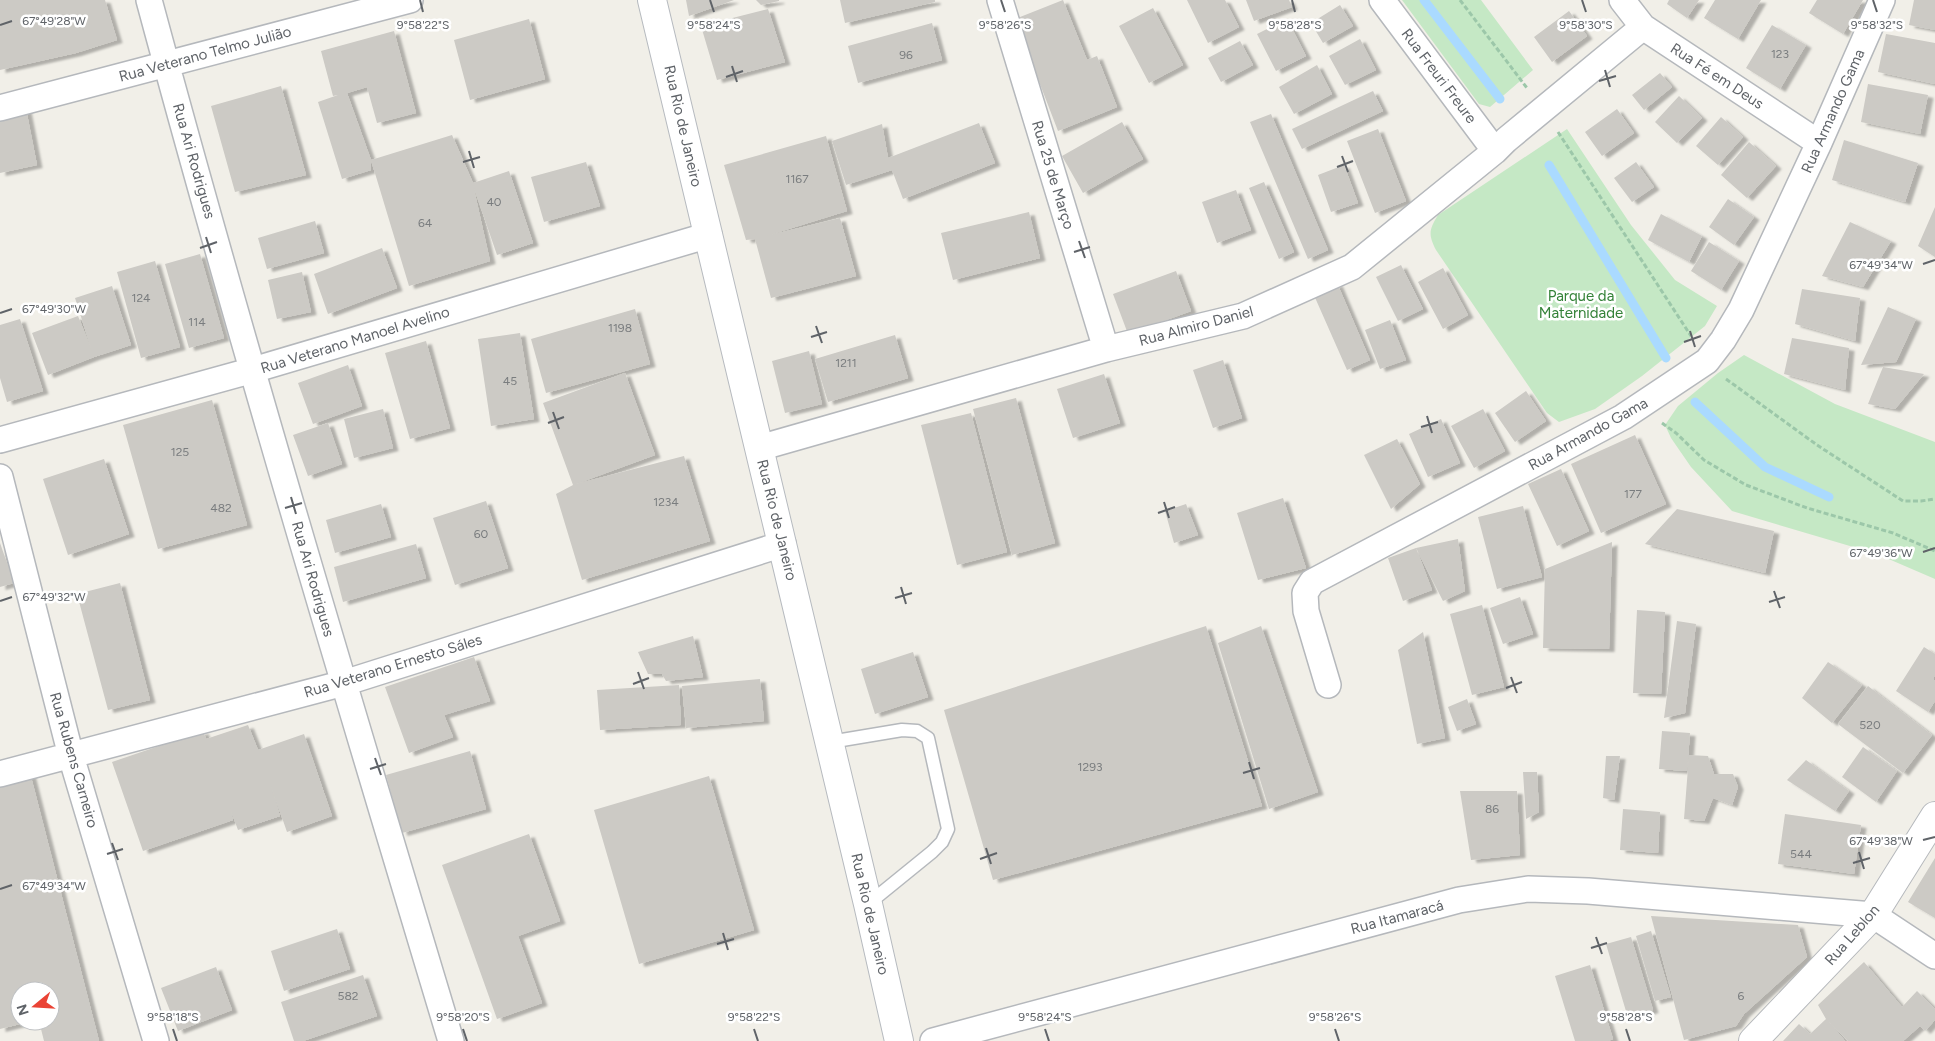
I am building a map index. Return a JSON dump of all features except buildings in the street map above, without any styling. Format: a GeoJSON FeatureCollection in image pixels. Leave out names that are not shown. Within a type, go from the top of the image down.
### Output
{"type":"FeatureCollection","features":[{"type":"Feature","properties":{"kind":"main road","name":"Rua Rio de Janeiro"},"geometry":{"type":"LineString","coordinates":[[652,0],[830,742],[899,1041]]}},
{"type":"Feature","properties":{"kind":"main road","name":"Rua Leblon"},"geometry":{"type":"LineString","coordinates":[[1753,1041],[1873,915],[1935,816]]}},
{"type":"Feature","properties":{"kind":"street","name":"Rua Ari Rodrigues"},"geometry":{"type":"LineString","coordinates":[[149,0],[344,684],[451,1041]]}},
{"type":"Feature","properties":{"kind":"street","name":"Rua Veterano Telmo Julião"},"geometry":{"type":"LineString","coordinates":[[0,108],[410,0]]}},
{"type":"Feature","properties":{"kind":"street","name":"Rua 25 de Março"},"geometry":{"type":"LineString","coordinates":[[1000,0],[1106,349]]}},
{"type":"Feature","properties":{"kind":"street","name":"Rua Freuri Freure"},"geometry":{"type":"LineString","coordinates":[[1382,0],[1500,146]]}},
{"type":"Feature","properties":{"kind":"street","name":"Rua Fé em Deus"},"geometry":{"type":"LineString","coordinates":[[1622,0],[1643,27],[1819,143]]}},
{"type":"Feature","properties":{"kind":"street","name":"Rua Armando Gama"},"geometry":{"type":"LineString","coordinates":[[1328,685],[1306,611],[1305,592],[1312,582],[1622,417],[1707,361],[1723,340],[1741,310],[1819,143],[1882,0]]}},
{"type":"Feature","properties":{"kind":"street","name":"Rua Almiro Daniel"},"geometry":{"type":"LineString","coordinates":[[760,448],[1106,349],[1244,316],[1352,267],[1643,27]]}},
{"type":"Feature","properties":{"kind":"street","name":"Rua Veterano Manoel Avelino"},"geometry":{"type":"LineString","coordinates":[[0,440],[253,370],[708,235]]}},
{"type":"Feature","properties":{"kind":"street","name":"Rua Rubens Carneiro"},"geometry":{"type":"LineString","coordinates":[[0,478],[70,756],[156,1041]]}},
{"type":"Feature","properties":{"kind":"street","name":"Rua Veterano Ernesto Sáles"},"geometry":{"type":"LineString","coordinates":[[0,774],[344,684],[783,544]]}},
{"type":"Feature","properties":{"kind":"street","name":"Rua Itamaracá"},"geometry":{"type":"LineString","coordinates":[[933,1041],[1459,900],[1528,889],[1588,891],[1873,915]]}},
{"type":"Feature","properties":{"kind":"street"},"geometry":{"type":"LineString","coordinates":[[1873,915],[1935,956]]}},
{"type":"Feature","properties":{"kind":"lane"},"geometry":{"type":"LineString","coordinates":[[830,742],[902,730],[917,731],[928,738],[948,829],[942,842],[932,852],[868,904]]}},
{"type":"Feature","properties":{"kind":"path"},"geometry":{"type":"LineString","coordinates":[[1460,0],[1707,361],[1718,373],[1817,445],[1903,501],[1935,499]]}},
{"type":"Feature","properties":{"kind":"path"},"geometry":{"type":"LineString","coordinates":[[1622,417],[1655,419],[1676,432],[1704,460],[1746,485],[1807,508],[1893,533],[1935,551]]}},
{"type":"Feature","properties":{"kind":"green space"},"geometry":{"type":"Polygon","coordinates":[[[1402,0],[1481,0],[1533,70],[1490,107],[1479,104],[1402,0]]]}},
{"type":"Feature","properties":{"kind":"green space","name":"Parque da Maternidade"},"geometry":{"type":"Polygon","coordinates":[[[1567,129],[1631,225],[1675,280],[1717,306],[1705,326],[1642,376],[1595,409],[1559,422],[1547,413],[1436,250],[1431,232],[1438,215],[1567,129]]]}},
{"type":"Feature","properties":{"kind":"green space"},"geometry":{"type":"Polygon","coordinates":[[[1744,355],[1835,404],[1935,442],[1935,579],[1877,554],[1732,511],[1691,467],[1671,438],[1665,425],[1678,406],[1718,373],[1744,355]]]}},
{"type":"Feature","properties":{"kind":"waterway"},"geometry":{"type":"LineString","coordinates":[[1424,0],[1500,99]]}},
{"type":"Feature","properties":{"kind":"waterway"},"geometry":{"type":"LineString","coordinates":[[1549,165],[1666,358]]}},
{"type":"Feature","properties":{"kind":"waterway"},"geometry":{"type":"LineString","coordinates":[[1695,402],[1765,467],[1829,497]]}}]}
